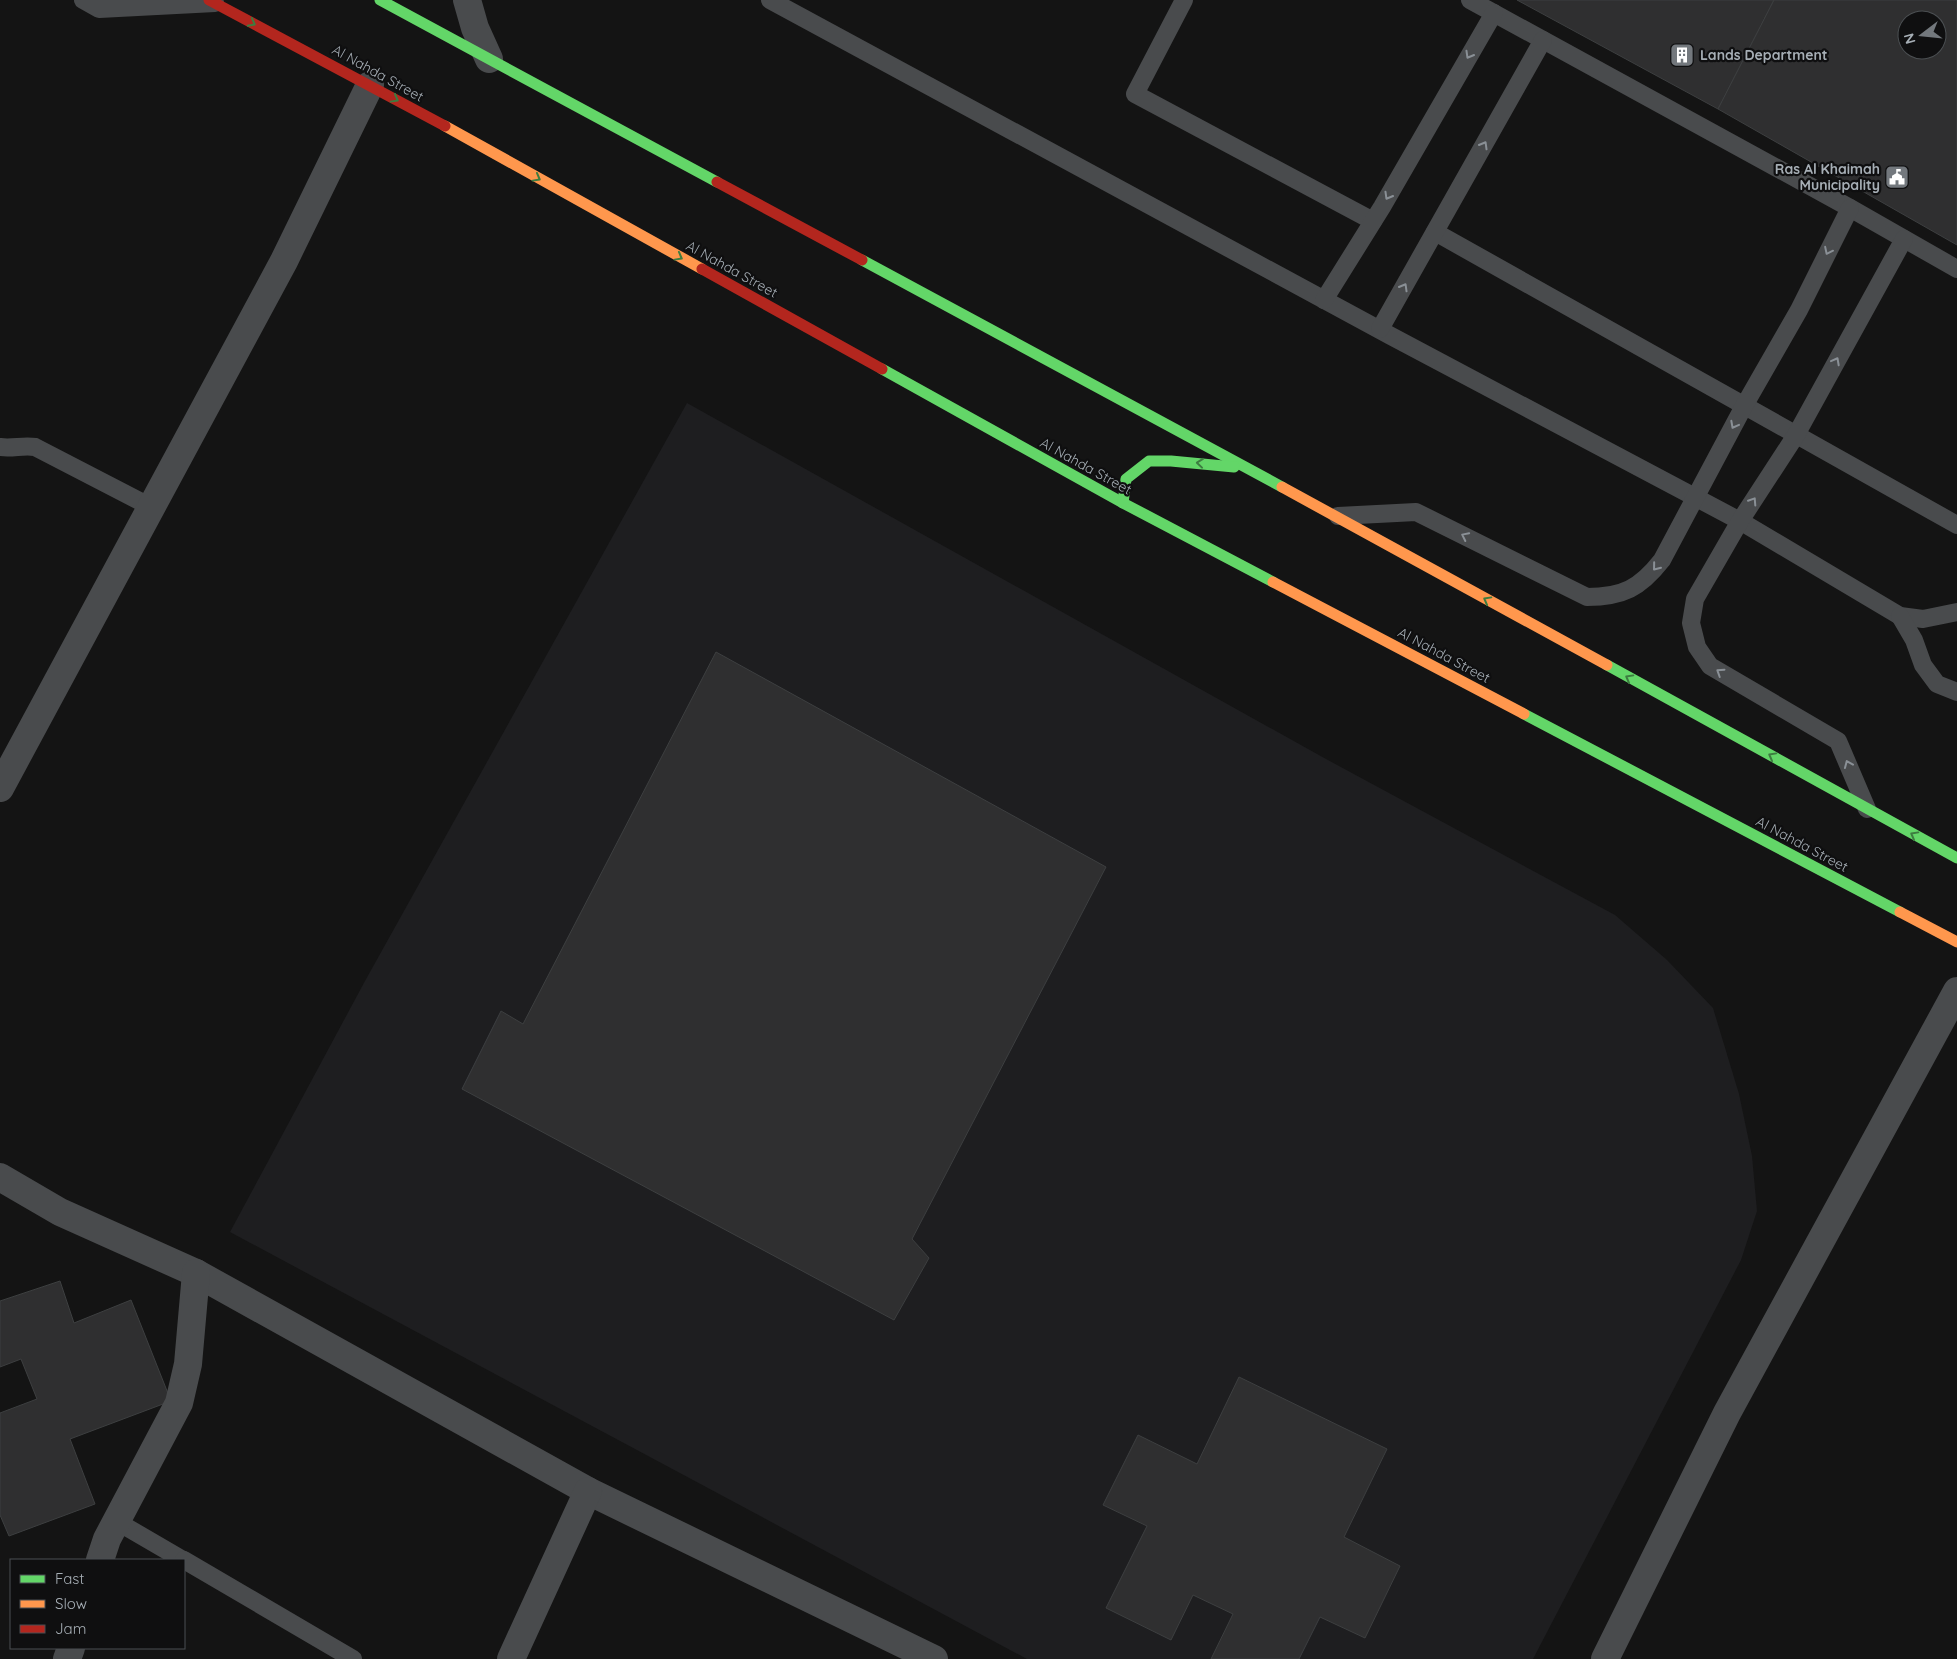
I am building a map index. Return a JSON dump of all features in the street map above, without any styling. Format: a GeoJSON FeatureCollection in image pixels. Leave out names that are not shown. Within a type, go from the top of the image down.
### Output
{"type":"FeatureCollection","features":[{"type":"Feature","properties":{"kind":"main road"},"geometry":{"type":"LineString","coordinates":[[380,0],[1248,468],[1957,858]]}},
{"type":"Feature","properties":{"kind":"main road","name":"Al Nahda Street"},"geometry":{"type":"LineString","coordinates":[[212,2],[370,85],[1123,503],[1957,942]]}},
{"type":"Feature","properties":{"kind":"main road"},"geometry":{"type":"LineString","coordinates":[[1123,503],[1126,478],[1149,461],[1171,460],[1248,468]]}},
{"type":"Feature","properties":{"kind":"street"},"geometry":{"type":"LineString","coordinates":[[467,0],[475,28],[489,59]]}},
{"type":"Feature","properties":{"kind":"street"},"geometry":{"type":"LineString","coordinates":[[0,788],[284,261],[370,85]]}},
{"type":"Feature","properties":{"kind":"street"},"geometry":{"type":"LineString","coordinates":[[1604,1659],[1727,1413],[1957,991]]}},
{"type":"Feature","properties":{"kind":"street"},"geometry":{"type":"LineString","coordinates":[[0,1177],[60,1212],[196,1274],[588,1491],[934,1659]]}},
{"type":"Feature","properties":{"kind":"street"},"geometry":{"type":"LineString","coordinates":[[100,1559],[116,1521],[179,1403],[188,1364],[196,1274]]}},
{"type":"Feature","properties":{"kind":"street"},"geometry":{"type":"LineString","coordinates":[[511,1659],[588,1491]]}},
{"type":"Feature","properties":{"kind":"lane"},"geometry":{"type":"LineString","coordinates":[[83,0],[100,9],[212,2]]}},
{"type":"Feature","properties":{"kind":"lane"},"geometry":{"type":"LineString","coordinates":[[770,0],[1324,300],[1740,521],[1900,616],[1923,619],[1957,612]]}},
{"type":"Feature","properties":{"kind":"lane"},"geometry":{"type":"LineString","coordinates":[[1184,0],[1135,94],[1373,222]]}},
{"type":"Feature","properties":{"kind":"lane"},"geometry":{"type":"LineString","coordinates":[[1470,0],[1850,208],[1957,269]]}},
{"type":"Feature","properties":{"kind":"lane"},"geometry":{"type":"LineString","coordinates":[[1324,300],[1373,222],[1494,13]]}},
{"type":"Feature","properties":{"kind":"lane"},"geometry":{"type":"LineString","coordinates":[[1380,329],[1543,40]]}},
{"type":"Feature","properties":{"kind":"lane"},"geometry":{"type":"LineString","coordinates":[[1335,517],[1416,512],[1587,597],[1607,597],[1629,591],[1648,578],[1662,560],[1744,406],[1799,310],[1850,208]]}},
{"type":"Feature","properties":{"kind":"lane"},"geometry":{"type":"LineString","coordinates":[[1435,232],[1957,525]]}},
{"type":"Feature","properties":{"kind":"lane"},"geometry":{"type":"LineString","coordinates":[[1868,809],[1838,741],[1710,666],[1697,647],[1691,623],[1695,599],[1740,521],[1796,435],[1904,239]]}},
{"type":"Feature","properties":{"kind":"lane"},"geometry":{"type":"LineString","coordinates":[[0,448],[35,447],[151,507]]}},
{"type":"Feature","properties":{"kind":"lane"},"geometry":{"type":"LineString","coordinates":[[1900,616],[1914,640],[1923,665],[1936,684],[1957,692]]}},
{"type":"Feature","properties":{"kind":"lane"},"geometry":{"type":"LineString","coordinates":[[116,1521],[182,1559]]}},
{"type":"Feature","properties":{"kind":"lane"},"geometry":{"type":"LineString","coordinates":[[185,1561],[353,1659]]}},
{"type":"Feature","properties":{"kind":"shaded area"},"geometry":{"type":"Polygon","coordinates":[[[687,403],[1326,759],[1615,915],[1667,960],[1713,1008],[1739,1094],[1752,1156],[1757,1211],[1741,1260],[1533,1659],[1027,1659],[230,1232],[365,981],[687,403]]]}},
{"type":"Feature","properties":{"kind":"building","name":"Lands Department"},"geometry":{"type":"Polygon","coordinates":[[[1517,0],[1774,0],[1718,109],[1517,0]]]}},
{"type":"Feature","properties":{"kind":"building","name":"Ras Al Khaimah Municipality"},"geometry":{"type":"Polygon","coordinates":[[[1774,0],[1957,0],[1957,245],[1718,109],[1774,0]]]}},
{"type":"Feature","properties":{"kind":"building"},"geometry":{"type":"Polygon","coordinates":[[[716,652],[1106,867],[912,1239],[929,1258],[894,1320],[462,1089],[501,1011],[523,1024],[716,652]]]}},
{"type":"Feature","properties":{"kind":"building"},"geometry":{"type":"Polygon","coordinates":[[[60,1281],[74,1323],[131,1300],[171,1401],[70,1439],[95,1504],[9,1536],[0,1515],[0,1413],[37,1399],[21,1359],[0,1367],[0,1301],[60,1281]]]}},
{"type":"Feature","properties":{"kind":"building"},"geometry":{"type":"Polygon","coordinates":[[[1239,1377],[1387,1449],[1344,1537],[1400,1566],[1365,1638],[1320,1617],[1299,1659],[1211,1659],[1233,1614],[1193,1595],[1171,1640],[1106,1608],[1147,1526],[1103,1505],[1138,1435],[1197,1464],[1239,1377]]]}},
{"type":"Feature","properties":{"kind":"traffic: fast"},"geometry":{"type":"LineString","coordinates":[[380,0],[717,182]]}},
{"type":"Feature","properties":{"kind":"traffic: fast"},"geometry":{"type":"LineString","coordinates":[[862,260],[1282,487]]}},
{"type":"Feature","properties":{"kind":"traffic: fast"},"geometry":{"type":"LineString","coordinates":[[882,369],[1123,503],[1273,582]]}},
{"type":"Feature","properties":{"kind":"traffic: fast"},"geometry":{"type":"LineString","coordinates":[[1123,503],[1126,479],[1149,461],[1171,461],[1234,467]]}},
{"type":"Feature","properties":{"kind":"traffic: fast"},"geometry":{"type":"LineString","coordinates":[[1607,665],[1957,858]]}},
{"type":"Feature","properties":{"kind":"traffic: fast"},"geometry":{"type":"LineString","coordinates":[[1524,714],[1900,912]]}},
{"type":"Feature","properties":{"kind":"traffic: slow"},"geometry":{"type":"LineString","coordinates":[[445,126],[702,269]]}},
{"type":"Feature","properties":{"kind":"traffic: slow"},"geometry":{"type":"LineString","coordinates":[[1282,487],[1607,665]]}},
{"type":"Feature","properties":{"kind":"traffic: slow"},"geometry":{"type":"LineString","coordinates":[[1273,582],[1524,714]]}},
{"type":"Feature","properties":{"kind":"traffic: slow"},"geometry":{"type":"LineString","coordinates":[[1900,912],[1957,942]]}},
{"type":"Feature","properties":{"kind":"traffic: jam"},"geometry":{"type":"LineString","coordinates":[[209,0],[445,126]]}},
{"type":"Feature","properties":{"kind":"traffic: jam"},"geometry":{"type":"LineString","coordinates":[[717,182],[862,260]]}},
{"type":"Feature","properties":{"kind":"traffic: jam"},"geometry":{"type":"LineString","coordinates":[[702,269],[882,369]]}},
{"type":"Feature","properties":{"kind":"place","name":"Lands Department"},"geometry":{"type":"Point","coordinates":[1682,55]}},
{"type":"Feature","properties":{"kind":"place","name":"Ras Al Khaimah Municipality"},"geometry":{"type":"Point","coordinates":[1897,177]}}]}
